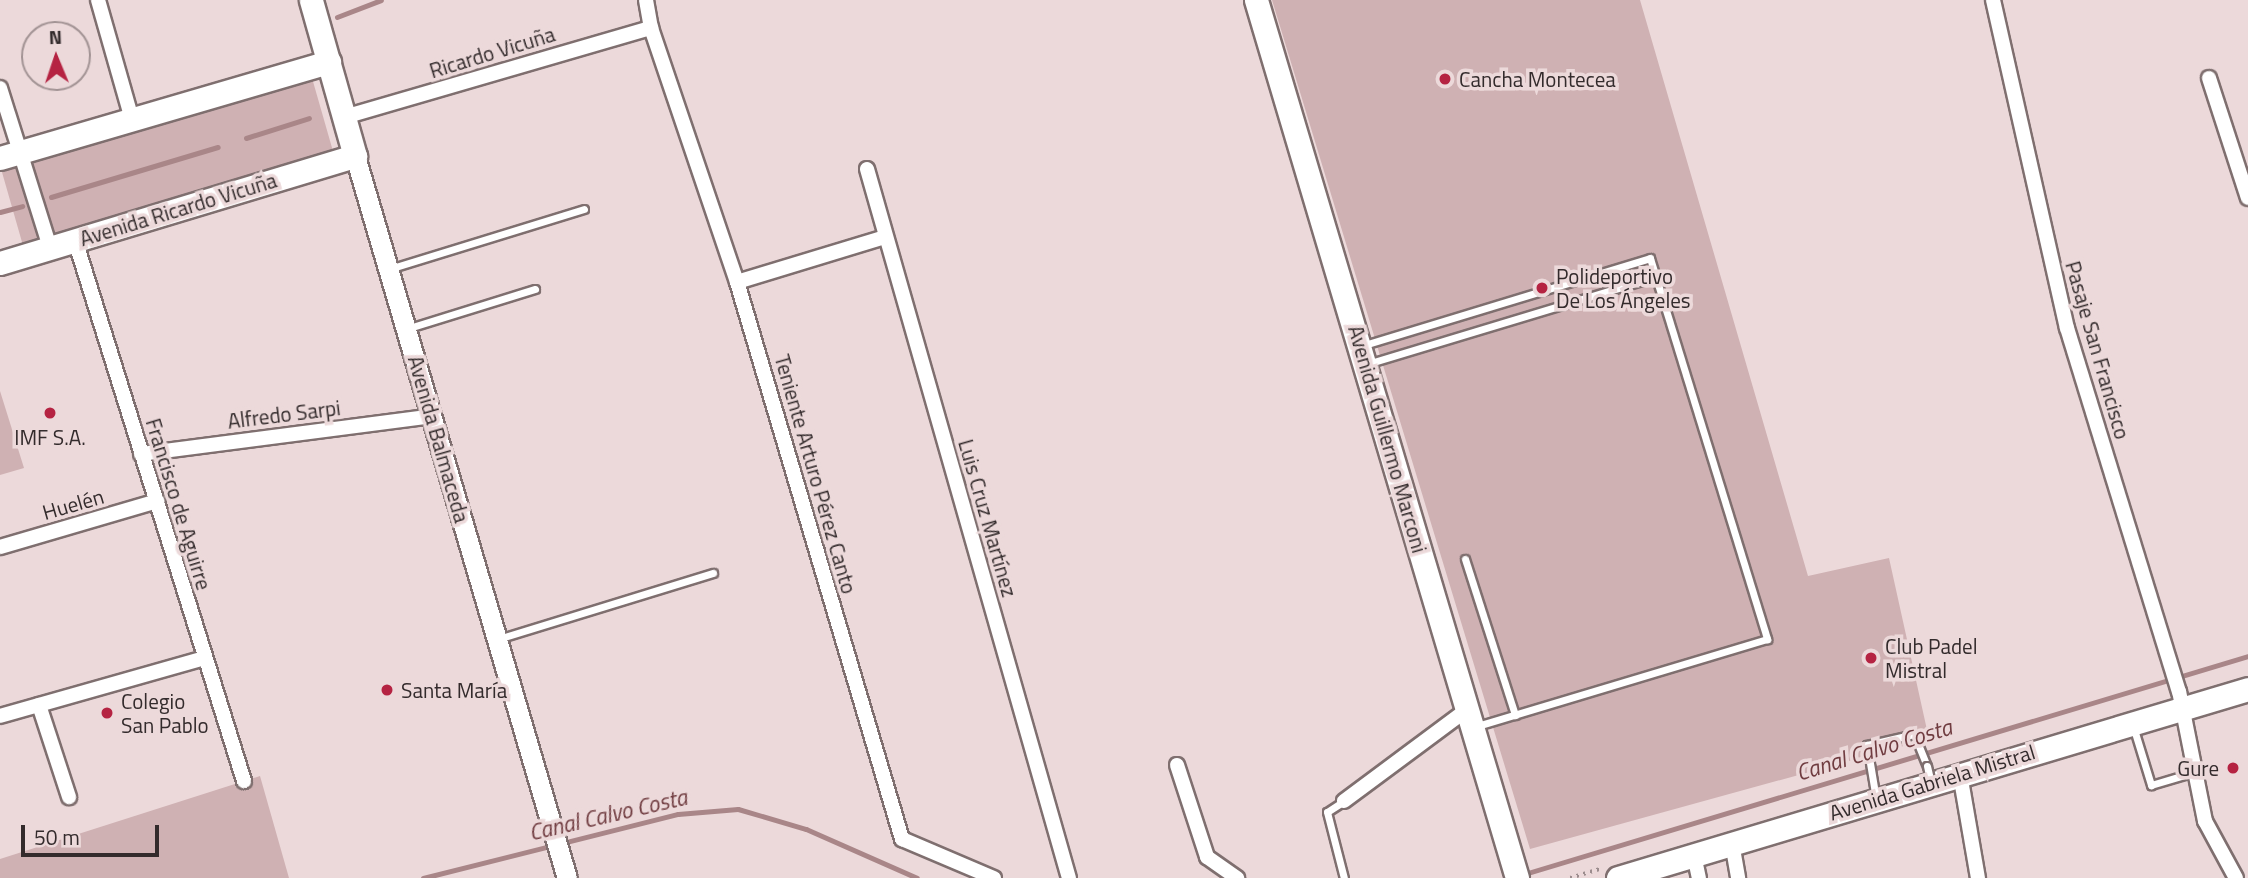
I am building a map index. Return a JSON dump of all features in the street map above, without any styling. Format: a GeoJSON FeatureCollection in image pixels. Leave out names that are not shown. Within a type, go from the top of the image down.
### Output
{"type":"FeatureCollection","features":[{"type":"Feature","properties":{"kind":"main road","name":"Avenida Balmaceda"},"geometry":{"type":"LineString","coordinates":[[311,0],[567,878]]}},
{"type":"Feature","properties":{"kind":"main road","name":"Avenida Guillermo Marconi"},"geometry":{"type":"LineString","coordinates":[[1256,0],[1516,872]]}},
{"type":"Feature","properties":{"kind":"main road"},"geometry":{"type":"LineString","coordinates":[[10,155],[329,62]]}},
{"type":"Feature","properties":{"kind":"main road","name":"Avenida Ricardo Vicuña"},"geometry":{"type":"LineString","coordinates":[[0,263],[355,156]]}},
{"type":"Feature","properties":{"kind":"main road","name":"Avenida Gabriela Mistral"},"geometry":{"type":"LineString","coordinates":[[1618,878],[1732,843],[1874,791],[1929,774],[1961,774],[2132,722],[2181,699],[2248,689]]}},
{"type":"Feature","properties":{"kind":"street"},"geometry":{"type":"LineString","coordinates":[[98,0],[132,119]]}},
{"type":"Feature","properties":{"kind":"street","name":"Teniente Arturo Pérez Canto"},"geometry":{"type":"LineString","coordinates":[[646,0],[651,28],[737,282],[902,839],[994,878]]}},
{"type":"Feature","properties":{"kind":"street","name":"Pasaje San Francisco"},"geometry":{"type":"LineString","coordinates":[[1993,0],[2067,328],[2181,699],[2205,821],[2236,878]]}},
{"type":"Feature","properties":{"kind":"street","name":"Ricardo Vicuña"},"geometry":{"type":"LineString","coordinates":[[344,117],[651,28]]}},
{"type":"Feature","properties":{"kind":"street"},"geometry":{"type":"LineString","coordinates":[[2209,78],[2248,198]]}},
{"type":"Feature","properties":{"kind":"street"},"geometry":{"type":"LineString","coordinates":[[0,88],[10,155],[50,248]]}},
{"type":"Feature","properties":{"kind":"street","name":"Luis Cruz Martínez"},"geometry":{"type":"LineString","coordinates":[[867,169],[1069,878]]}},
{"type":"Feature","properties":{"kind":"street"},"geometry":{"type":"LineString","coordinates":[[737,282],[885,237]]}},
{"type":"Feature","properties":{"kind":"street","name":"Francisco de Aguirre"},"geometry":{"type":"LineString","coordinates":[[75,240],[244,781]]}},
{"type":"Feature","properties":{"kind":"street","name":"Alfredo Sarpi"},"geometry":{"type":"LineString","coordinates":[[141,454],[432,416]]}},
{"type":"Feature","properties":{"kind":"street","name":"Huelén"},"geometry":{"type":"LineString","coordinates":[[0,547],[157,501]]}},
{"type":"Feature","properties":{"kind":"street"},"geometry":{"type":"LineString","coordinates":[[0,716],[205,658]]}},
{"type":"Feature","properties":{"kind":"street"},"geometry":{"type":"LineString","coordinates":[[39,705],[69,797]]}},
{"type":"Feature","properties":{"kind":"street"},"geometry":{"type":"LineString","coordinates":[[1344,801],[1471,718]]}},
{"type":"Feature","properties":{"kind":"street"},"geometry":{"type":"LineString","coordinates":[[1177,765],[1207,857],[1237,878]]}},
{"type":"Feature","properties":{"kind":"street"},"geometry":{"type":"LineString","coordinates":[[1961,774],[1978,878]]}},
{"type":"Feature","properties":{"kind":"street"},"geometry":{"type":"LineString","coordinates":[[1732,843],[1738,878]]}},
{"type":"Feature","properties":{"kind":"street"},"geometry":{"type":"LineString","coordinates":[[1694,855],[1699,878]]}},
{"type":"Feature","properties":{"kind":"lane"},"geometry":{"type":"LineString","coordinates":[[389,269],[584,209]]}},
{"type":"Feature","properties":{"kind":"lane"},"geometry":{"type":"LineString","coordinates":[[1363,355],[1650,258],[1767,639],[1515,715],[1471,718]]}},
{"type":"Feature","properties":{"kind":"lane"},"geometry":{"type":"LineString","coordinates":[[1363,355],[1656,277]]}},
{"type":"Feature","properties":{"kind":"lane"},"geometry":{"type":"LineString","coordinates":[[406,328],[535,289]]}},
{"type":"Feature","properties":{"kind":"lane"},"geometry":{"type":"LineString","coordinates":[[1465,559],[1515,715]]}},
{"type":"Feature","properties":{"kind":"lane"},"geometry":{"type":"LineString","coordinates":[[498,639],[713,573]]}},
{"type":"Feature","properties":{"kind":"lane"},"geometry":{"type":"LineString","coordinates":[[2132,722],[2151,785],[2195,772]]}},
{"type":"Feature","properties":{"kind":"lane"},"geometry":{"type":"LineString","coordinates":[[1874,791],[1867,763],[1867,745],[1914,734],[1922,747],[1929,774]]}},
{"type":"Feature","properties":{"kind":"lane"},"geometry":{"type":"LineString","coordinates":[[1344,801],[1327,812],[1344,878]]}},
{"type":"Feature","properties":{"kind":"shaded area","name":"Polideportivo De Los Ángeles"},"geometry":{"type":"Polygon","coordinates":[[[1272,0],[1640,0],[1808,576],[1889,558],[1929,739],[1530,849],[1272,0]]]}},
{"type":"Feature","properties":{"kind":"shaded area"},"geometry":{"type":"Polygon","coordinates":[[[310,71],[335,158],[24,248],[0,160],[310,71]]]}},
{"type":"Feature","properties":{"kind":"shaded area"},"geometry":{"type":"Polygon","coordinates":[[[0,391],[24,468],[0,475],[0,391]]]}},
{"type":"Feature","properties":{"kind":"shaded area"},"geometry":{"type":"Polygon","coordinates":[[[260,776],[289,878],[0,878],[0,859],[260,776]]]}},
{"type":"Feature","properties":{"kind":"waterway"},"geometry":{"type":"LineString","coordinates":[[337,17],[381,0]]}},
{"type":"Feature","properties":{"kind":"waterway"},"geometry":{"type":"LineString","coordinates":[[246,138],[309,118]]}},
{"type":"Feature","properties":{"kind":"waterway"},"geometry":{"type":"LineString","coordinates":[[51,197],[218,147]]}},
{"type":"Feature","properties":{"kind":"waterway"},"geometry":{"type":"LineString","coordinates":[[0,212],[22,206]]}},
{"type":"Feature","properties":{"kind":"waterway","name":"Canal Calvo Costa"},"geometry":{"type":"LineString","coordinates":[[1521,875],[2248,656]]}},
{"type":"Feature","properties":{"kind":"waterway","name":"Canal Calvo Costa"},"geometry":{"type":"LineString","coordinates":[[423,878],[678,814],[738,809],[806,829],[917,878]]}},
{"type":"Feature","properties":{"kind":"place","name":"Cancha Montecea"},"geometry":{"type":"Point","coordinates":[1445,79]}},
{"type":"Feature","properties":{"kind":"place","name":"Polideportivo De Los Ángeles"},"geometry":{"type":"Point","coordinates":[1542,288]}},
{"type":"Feature","properties":{"kind":"place","name":"IMF S.A."},"geometry":{"type":"Point","coordinates":[50,413]}},
{"type":"Feature","properties":{"kind":"place","name":"Club Padel Mistral"},"geometry":{"type":"Point","coordinates":[1871,658]}},
{"type":"Feature","properties":{"kind":"place","name":"Santa María"},"geometry":{"type":"Point","coordinates":[387,690]}},
{"type":"Feature","properties":{"kind":"place","name":"Colegio San Pablo"},"geometry":{"type":"Point","coordinates":[107,713]}},
{"type":"Feature","properties":{"kind":"place","name":"Gure"},"geometry":{"type":"Point","coordinates":[2233,768]}}]}
